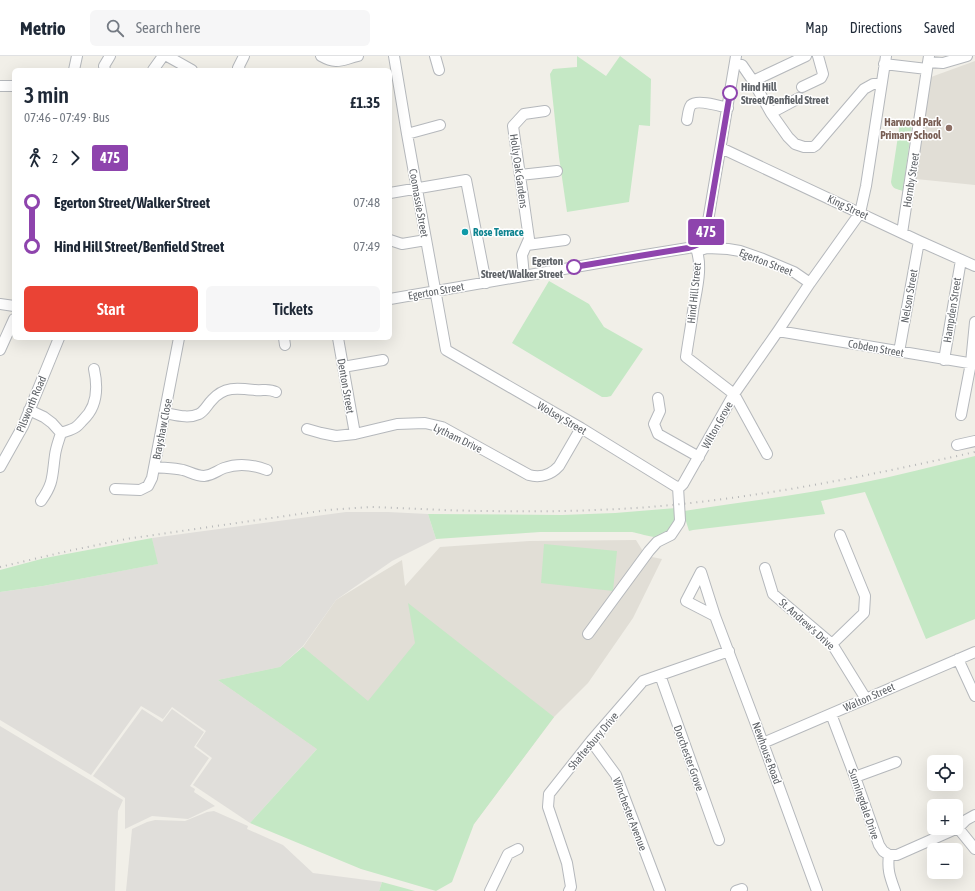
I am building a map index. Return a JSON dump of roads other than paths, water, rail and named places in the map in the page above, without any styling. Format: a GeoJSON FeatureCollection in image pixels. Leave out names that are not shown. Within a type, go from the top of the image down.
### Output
{"type":"FeatureCollection","features":[{"type":"Feature","properties":{"kind":"street"},"geometry":{"type":"LineString","coordinates":[[74,68],[77,56]]}},
{"type":"Feature","properties":{"kind":"street"},"geometry":{"type":"LineString","coordinates":[[105,68],[110,56]]}},
{"type":"Feature","properties":{"kind":"street"},"geometry":{"type":"LineString","coordinates":[[155,68],[163,56]]}},
{"type":"Feature","properties":{"kind":"street"},"geometry":{"type":"LineString","coordinates":[[167,56],[188,68]]}},
{"type":"Feature","properties":{"kind":"street"},"geometry":{"type":"LineString","coordinates":[[238,68],[244,56]]}},
{"type":"Feature","properties":{"kind":"street"},"geometry":{"type":"LineString","coordinates":[[321,56],[336,62],[358,56]]}},
{"type":"Feature","properties":{"kind":"street","name":"Coomassie Street"},"geometry":{"type":"LineString","coordinates":[[394,56],[446,350]]}},
{"type":"Feature","properties":{"kind":"street"},"geometry":{"type":"LineString","coordinates":[[435,56],[439,70]]}},
{"type":"Feature","properties":{"kind":"street"},"geometry":{"type":"LineString","coordinates":[[802,87],[821,78],[823,74],[818,56]]}},
{"type":"Feature","properties":{"kind":"street"},"geometry":{"type":"LineString","coordinates":[[860,213],[866,186],[885,60],[943,63],[967,56]]}},
{"type":"Feature","properties":{"kind":"street"},"geometry":{"type":"LineString","coordinates":[[753,81],[799,57]]}},
{"type":"Feature","properties":{"kind":"street"},"geometry":{"type":"LineString","coordinates":[[736,60],[742,65],[753,81],[771,113],[788,137],[795,144],[804,147],[813,147],[820,141],[864,90],[873,84],[881,84]]}},
{"type":"Feature","properties":{"kind":"street","name":"Hind Hill Street"},"geometry":{"type":"LineString","coordinates":[[734,394],[686,358],[698,282],[699,262],[696,249],[705,238],[736,60]]}},
{"type":"Feature","properties":{"kind":"street","name":"Hornby Street"},"geometry":{"type":"LineString","coordinates":[[902,233],[928,62]]}},
{"type":"Feature","properties":{"kind":"street"},"geometry":{"type":"LineString","coordinates":[[0,86],[12,86]]}},
{"type":"Feature","properties":{"kind":"street"},"geometry":{"type":"LineString","coordinates":[[771,113],[799,98]]}},
{"type":"Feature","properties":{"kind":"street"},"geometry":{"type":"LineString","coordinates":[[687,120],[689,109],[694,103],[699,102],[728,108]]}},
{"type":"Feature","properties":{"kind":"street","name":"Holly Oak Gardens"},"geometry":{"type":"LineString","coordinates":[[524,276],[522,255],[529,239],[513,126],[524,114],[545,111]]}},
{"type":"Feature","properties":{"kind":"street"},"geometry":{"type":"LineString","coordinates":[[407,134],[440,125]]}},
{"type":"Feature","properties":{"kind":"street","name":"King Street"},"geometry":{"type":"LineString","coordinates":[[721,148],[975,266]]}},
{"type":"Feature","properties":{"kind":"street"},"geometry":{"type":"LineString","coordinates":[[520,175],[557,171]]}},
{"type":"Feature","properties":{"kind":"street"},"geometry":{"type":"LineString","coordinates":[[392,193],[466,180],[486,283]]}},
{"type":"Feature","properties":{"kind":"street","name":"Wilton Grove"},"geometry":{"type":"LineString","coordinates":[[678,486],[683,484],[734,394],[860,213]]}},
{"type":"Feature","properties":{"kind":"street"},"geometry":{"type":"LineString","coordinates":[[392,241],[402,244],[426,240]]}},
{"type":"Feature","properties":{"kind":"street"},"geometry":{"type":"LineString","coordinates":[[526,245],[565,240]]}},
{"type":"Feature","properties":{"kind":"street","name":"Nelson Street"},"geometry":{"type":"LineString","coordinates":[[899,352],[919,241]]}},
{"type":"Feature","properties":{"kind":"street","name":"Egerton Street"},"geometry":{"type":"LineString","coordinates":[[392,299],[688,248],[728,249],[740,251],[794,272],[810,283]]}},
{"type":"Feature","properties":{"kind":"street","name":"Hampden Street"},"geometry":{"type":"LineString","coordinates":[[944,360],[960,260]]}},
{"type":"Feature","properties":{"kind":"street"},"geometry":{"type":"LineString","coordinates":[[0,304],[12,306]]}},
{"type":"Feature","properties":{"kind":"street"},"geometry":{"type":"LineString","coordinates":[[961,415],[973,364],[975,322]]}},
{"type":"Feature","properties":{"kind":"street"},"geometry":{"type":"LineString","coordinates":[[0,350],[12,323]]}},
{"type":"Feature","properties":{"kind":"street","name":"Cobden Street"},"geometry":{"type":"LineString","coordinates":[[778,331],[973,364]]}},
{"type":"Feature","properties":{"kind":"street","name":"Pilsworth Road"},"geometry":{"type":"LineString","coordinates":[[0,467],[23,426],[57,340]]}},
{"type":"Feature","properties":{"kind":"street","name":"Brayshaw Close"},"geometry":{"type":"LineString","coordinates":[[114,489],[144,489],[150,483],[155,467],[179,340]]}},
{"type":"Feature","properties":{"kind":"street","name":"Denton Street"},"geometry":{"type":"LineString","coordinates":[[338,340],[355,434]]}},
{"type":"Feature","properties":{"kind":"street","name":"Wolsey Street"},"geometry":{"type":"LineString","coordinates":[[446,350],[581,428],[675,486],[678,486]]}},
{"type":"Feature","properties":{"kind":"street"},"geometry":{"type":"LineString","coordinates":[[343,367],[383,360]]}},
{"type":"Feature","properties":{"kind":"street"},"geometry":{"type":"LineString","coordinates":[[61,433],[77,427],[91,409],[96,392],[94,369]]}},
{"type":"Feature","properties":{"kind":"street"},"geometry":{"type":"LineString","coordinates":[[165,413],[184,416],[197,415],[203,411],[219,394],[235,388],[271,390],[276,392]]}},
{"type":"Feature","properties":{"kind":"street"},"geometry":{"type":"LineString","coordinates":[[734,394],[766,454]]}},
{"type":"Feature","properties":{"kind":"street"},"geometry":{"type":"LineString","coordinates":[[658,398],[660,411],[654,424],[658,434],[699,457]]}},
{"type":"Feature","properties":{"kind":"street"},"geometry":{"type":"LineString","coordinates":[[29,410],[44,417],[61,433]]}},
{"type":"Feature","properties":{"kind":"street","name":"Lytham Drive"},"geometry":{"type":"LineString","coordinates":[[307,429],[336,436],[355,434],[397,424],[425,423],[442,427],[529,475],[538,476],[547,475],[556,470],[581,428]]}},
{"type":"Feature","properties":{"kind":"street"},"geometry":{"type":"LineString","coordinates":[[41,501],[52,483],[55,453],[61,433]]}},
{"type":"Feature","properties":{"kind":"street"},"geometry":{"type":"LineString","coordinates":[[957,445],[975,441]]}},
{"type":"Feature","properties":{"kind":"street"},"geometry":{"type":"LineString","coordinates":[[155,467],[177,468],[199,476],[210,475],[223,468],[238,465],[257,467],[267,470]]}},
{"type":"Feature","properties":{"kind":"street"},"geometry":{"type":"LineString","coordinates":[[588,634],[649,550],[657,542],[671,535],[677,527],[680,520],[678,486]]}},
{"type":"Feature","properties":{"kind":"street"},"geometry":{"type":"LineString","coordinates":[[832,644],[864,613],[865,596],[840,535]]}},
{"type":"Feature","properties":{"kind":"street","name":"St. Andrew's Drive"},"geometry":{"type":"LineString","coordinates":[[765,568],[773,594],[832,644],[866,698]]}},
{"type":"Feature","properties":{"kind":"street","name":"Newhouse Road"},"geometry":{"type":"LineString","coordinates":[[715,616],[817,891]]}},
{"type":"Feature","properties":{"kind":"street","name":"Shaftesbury Drive"},"geometry":{"type":"LineString","coordinates":[[569,891],[571,887],[567,863],[548,807],[550,794],[592,741],[643,681],[729,651]]}},
{"type":"Feature","properties":{"kind":"street","name":"Walton Street"},"geometry":{"type":"LineString","coordinates":[[763,743],[975,652]]}},
{"type":"Feature","properties":{"kind":"street"},"geometry":{"type":"LineString","coordinates":[[958,659],[975,696]]}},
{"type":"Feature","properties":{"kind":"street","name":"Dorchester Grove"},"geometry":{"type":"LineString","coordinates":[[660,675],[718,840]]}},
{"type":"Feature","properties":{"kind":"street","name":"Sunningdale Drive"},"geometry":{"type":"LineString","coordinates":[[831,714],[879,845],[883,851],[889,855]]}},
{"type":"Feature","properties":{"kind":"street","name":"Winchester Avenue"},"geometry":{"type":"LineString","coordinates":[[592,741],[616,775],[660,891]]}},
{"type":"Feature","properties":{"kind":"street"},"geometry":{"type":"LineString","coordinates":[[855,777],[896,762]]}},
{"type":"Feature","properties":{"kind":"street"},"geometry":{"type":"LineString","coordinates":[[963,823],[975,815]]}},
{"type":"Feature","properties":{"kind":"street"},"geometry":{"type":"LineString","coordinates":[[963,834],[975,849]]}},
{"type":"Feature","properties":{"kind":"street"},"geometry":{"type":"LineString","coordinates":[[895,891],[888,871],[889,855],[897,855],[942,835]]}},
{"type":"Feature","properties":{"kind":"street"},"geometry":{"type":"LineString","coordinates":[[490,891],[508,854],[518,849]]}},
{"type":"Feature","properties":{"kind":"railway"},"geometry":{"type":"LineString","coordinates":[[0,567],[126,539],[327,510],[371,507],[475,511],[550,511],[649,507],[772,492],[975,452]]}},
{"type":"Feature","properties":{"kind":"place","name":"Hind Hill Street/Benfield Street"},"geometry":{"type":"Point","coordinates":[730,93]}},
{"type":"Feature","properties":{"kind":"place","name":"Harwood Park Primary School"},"geometry":{"type":"Point","coordinates":[949,128]}},
{"type":"Feature","properties":{"kind":"place","name":"Rose Terrace"},"geometry":{"type":"Point","coordinates":[465,232]}},
{"type":"Feature","properties":{"kind":"place","name":"Egerton Street/Walker Street"},"geometry":{"type":"Point","coordinates":[574,267]}}]}
